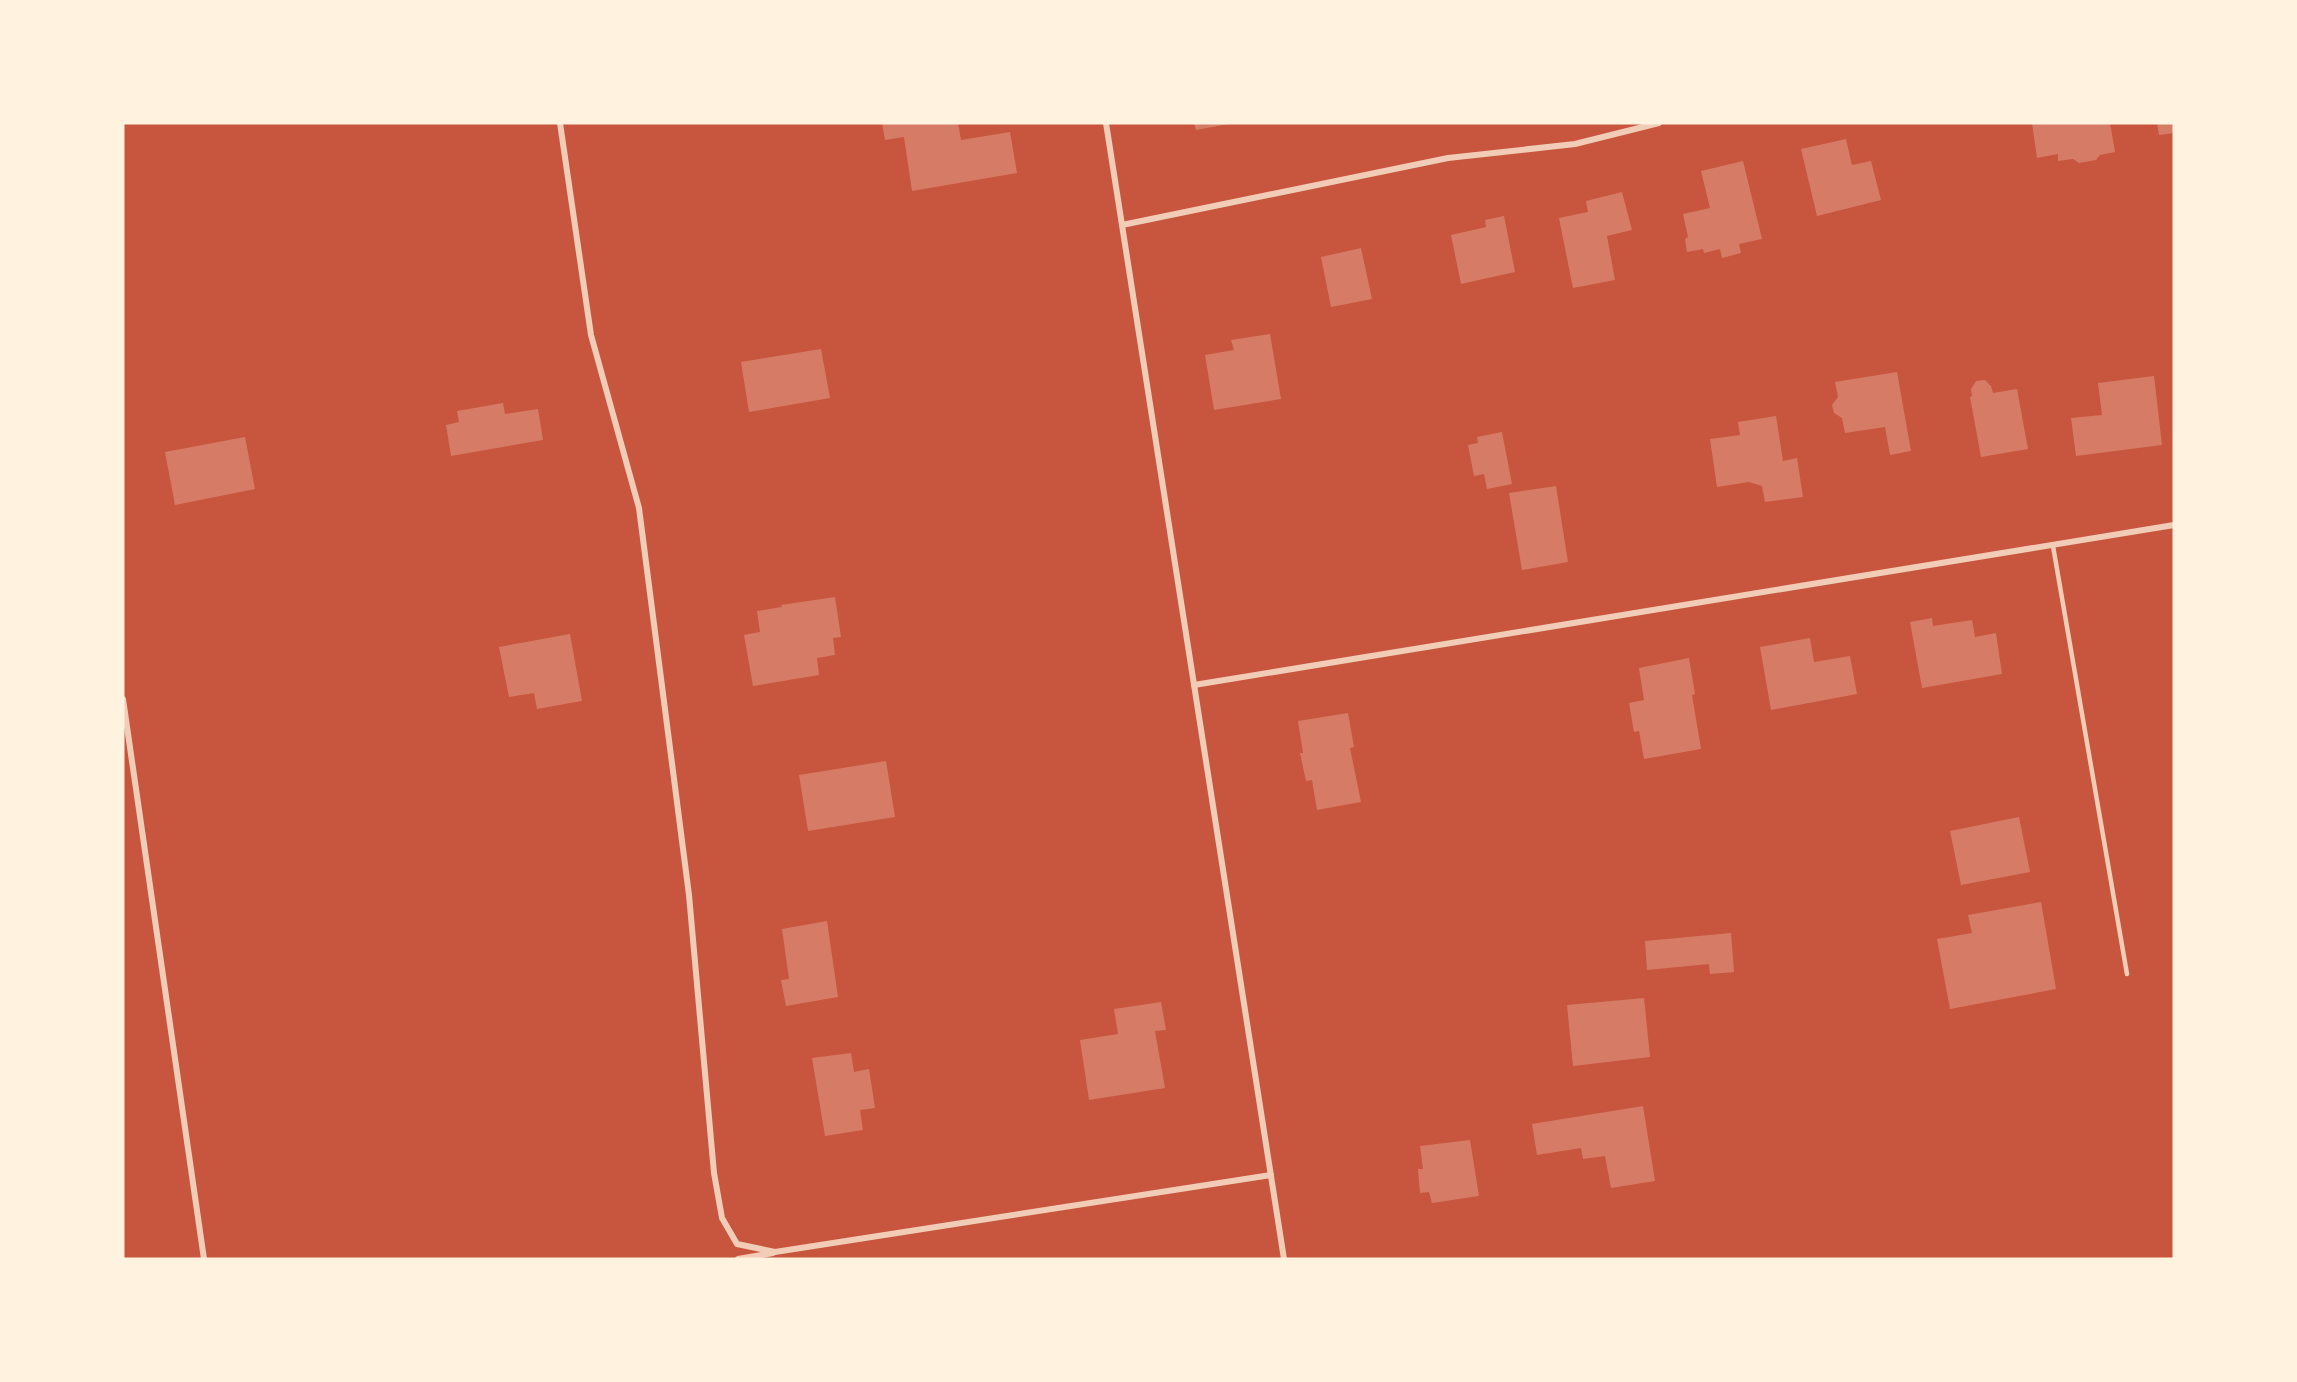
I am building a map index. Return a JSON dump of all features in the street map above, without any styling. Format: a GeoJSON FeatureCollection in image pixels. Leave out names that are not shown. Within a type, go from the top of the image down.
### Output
{"type":"FeatureCollection","features":[{"type":"Feature","properties":{"kind":"street"},"geometry":{"type":"LineString","coordinates":[[560,123],[591,335],[639,508],[689,895],[714,1173],[722,1218],[738,1244],[775,1252]]}},
{"type":"Feature","properties":{"kind":"street"},"geometry":{"type":"LineString","coordinates":[[1106,123],[1284,1259]]}},
{"type":"Feature","properties":{"kind":"street"},"geometry":{"type":"LineString","coordinates":[[1122,225],[1448,158],[1575,144],[1659,123]]}},
{"type":"Feature","properties":{"kind":"street"},"geometry":{"type":"LineString","coordinates":[[1194,685],[2174,525]]}},
{"type":"Feature","properties":{"kind":"street"},"geometry":{"type":"LineString","coordinates":[[123,699],[204,1259]]}},
{"type":"Feature","properties":{"kind":"street"},"geometry":{"type":"LineString","coordinates":[[738,1259],[1271,1175]]}},
{"type":"Feature","properties":{"kind":"lane"},"geometry":{"type":"LineString","coordinates":[[2053,546],[2127,974]]}},
{"type":"Feature","properties":{"kind":"building"},"geometry":{"type":"Polygon","coordinates":[[[882,123],[958,123],[961,140],[1010,132],[1017,173],[912,191],[904,137],[885,140],[882,123]]]}},
{"type":"Feature","properties":{"kind":"building"},"geometry":{"type":"Polygon","coordinates":[[[1194,123],[1229,123],[1229,124],[1196,130],[1194,123]]]}},
{"type":"Feature","properties":{"kind":"building"},"geometry":{"type":"Polygon","coordinates":[[[2032,123],[2110,123],[2115,152],[2100,155],[2096,160],[2079,163],[2073,159],[2058,161],[2058,154],[2037,158],[2032,123]]]}},
{"type":"Feature","properties":{"kind":"building"},"geometry":{"type":"Polygon","coordinates":[[[2157,123],[2174,123],[2174,133],[2159,135],[2157,123]]]}},
{"type":"Feature","properties":{"kind":"building"},"geometry":{"type":"Polygon","coordinates":[[[1846,139],[1852,165],[1871,161],[1881,200],[1817,216],[1801,149],[1846,139]]]}},
{"type":"Feature","properties":{"kind":"building"},"geometry":{"type":"Polygon","coordinates":[[[1743,161],[1762,239],[1739,244],[1741,253],[1722,258],[1720,249],[1704,253],[1703,249],[1687,252],[1685,239],[1688,237],[1683,214],[1710,208],[1701,171],[1743,161]]]}},
{"type":"Feature","properties":{"kind":"building"},"geometry":{"type":"Polygon","coordinates":[[[1622,192],[1632,230],[1607,236],[1615,280],[1573,288],[1559,218],[1588,212],[1586,201],[1622,192]]]}},
{"type":"Feature","properties":{"kind":"building"},"geometry":{"type":"Polygon","coordinates":[[[1504,216],[1515,272],[1461,284],[1451,235],[1486,227],[1485,220],[1504,216]]]}},
{"type":"Feature","properties":{"kind":"building"},"geometry":{"type":"Polygon","coordinates":[[[1361,248],[1372,299],[1331,307],[1321,257],[1361,248]]]}},
{"type":"Feature","properties":{"kind":"building"},"geometry":{"type":"Polygon","coordinates":[[[1270,334],[1281,399],[1214,410],[1205,355],[1234,350],[1231,340],[1270,334]]]}},
{"type":"Feature","properties":{"kind":"building"},"geometry":{"type":"Polygon","coordinates":[[[821,349],[830,398],[749,412],[741,362],[821,349]]]}},
{"type":"Feature","properties":{"kind":"building"},"geometry":{"type":"Polygon","coordinates":[[[1897,372],[1911,451],[1890,455],[1885,427],[1845,433],[1842,418],[1834,413],[1832,405],[1838,397],[1835,382],[1897,372]]]}},
{"type":"Feature","properties":{"kind":"building"},"geometry":{"type":"Polygon","coordinates":[[[2154,376],[2162,445],[2076,456],[2071,418],[2102,415],[2098,383],[2154,376]]]}},
{"type":"Feature","properties":{"kind":"building"},"geometry":{"type":"Polygon","coordinates":[[[1985,380],[1991,386],[1993,393],[2017,389],[2028,449],[1981,457],[1970,397],[1972,396],[1971,389],[1976,381],[1985,380]]]}},
{"type":"Feature","properties":{"kind":"building"},"geometry":{"type":"Polygon","coordinates":[[[503,403],[505,414],[538,409],[543,440],[451,456],[446,425],[459,422],[457,411],[503,403]]]}},
{"type":"Feature","properties":{"kind":"building"},"geometry":{"type":"Polygon","coordinates":[[[1776,416],[1783,461],[1797,458],[1803,497],[1765,502],[1762,486],[1749,482],[1717,487],[1710,439],[1740,435],[1738,422],[1776,416]]]}},
{"type":"Feature","properties":{"kind":"building"},"geometry":{"type":"Polygon","coordinates":[[[1502,432],[1512,484],[1487,489],[1484,474],[1474,476],[1468,445],[1478,443],[1477,437],[1502,432]]]}},
{"type":"Feature","properties":{"kind":"building"},"geometry":{"type":"Polygon","coordinates":[[[245,437],[255,489],[175,505],[165,452],[245,437]]]}},
{"type":"Feature","properties":{"kind":"building"},"geometry":{"type":"Polygon","coordinates":[[[1556,486],[1568,562],[1522,570],[1509,493],[1556,486]]]}},
{"type":"Feature","properties":{"kind":"building"},"geometry":{"type":"Polygon","coordinates":[[[835,597],[841,637],[833,638],[835,655],[817,658],[819,675],[753,686],[744,635],[760,632],[757,611],[835,597]]]}},
{"type":"Feature","properties":{"kind":"building"},"geometry":{"type":"Polygon","coordinates":[[[1932,618],[1933,626],[1972,620],[1975,637],[1996,633],[2002,674],[1922,688],[1910,622],[1932,618]]]}},
{"type":"Feature","properties":{"kind":"building"},"geometry":{"type":"Polygon","coordinates":[[[570,634],[582,701],[537,709],[534,693],[509,697],[499,647],[570,634]]]}},
{"type":"Feature","properties":{"kind":"building"},"geometry":{"type":"Polygon","coordinates":[[[1810,638],[1814,662],[1850,656],[1857,694],[1771,710],[1760,647],[1810,638]]]}},
{"type":"Feature","properties":{"kind":"building"},"geometry":{"type":"Polygon","coordinates":[[[1689,658],[1695,694],[1692,695],[1701,749],[1644,759],[1639,731],[1634,732],[1629,703],[1644,700],[1639,668],[1689,658]]]}},
{"type":"Feature","properties":{"kind":"building"},"geometry":{"type":"Polygon","coordinates":[[[1348,713],[1354,747],[1350,748],[1361,802],[1317,810],[1312,780],[1306,781],[1300,753],[1303,753],[1298,721],[1348,713]]]}},
{"type":"Feature","properties":{"kind":"building"},"geometry":{"type":"Polygon","coordinates":[[[886,761],[895,817],[808,831],[799,775],[886,761]]]}},
{"type":"Feature","properties":{"kind":"building"},"geometry":{"type":"Polygon","coordinates":[[[2019,817],[2030,872],[1961,885],[1950,831],[2019,817]]]}},
{"type":"Feature","properties":{"kind":"building"},"geometry":{"type":"Polygon","coordinates":[[[2041,902],[2056,989],[1950,1009],[1937,939],[1972,933],[1968,915],[2041,902]]]}},
{"type":"Feature","properties":{"kind":"building"},"geometry":{"type":"Polygon","coordinates":[[[827,921],[838,997],[786,1006],[781,980],[789,979],[782,929],[827,921]]]}},
{"type":"Feature","properties":{"kind":"building"},"geometry":{"type":"Polygon","coordinates":[[[1731,933],[1734,972],[1710,974],[1709,964],[1647,970],[1645,941],[1731,933]]]}},
{"type":"Feature","properties":{"kind":"building"},"geometry":{"type":"Polygon","coordinates":[[[1644,998],[1650,1057],[1573,1066],[1567,1005],[1644,998]]]}},
{"type":"Feature","properties":{"kind":"building"},"geometry":{"type":"Polygon","coordinates":[[[1161,1002],[1166,1030],[1155,1031],[1165,1088],[1089,1100],[1080,1040],[1118,1034],[1114,1009],[1161,1002]]]}},
{"type":"Feature","properties":{"kind":"building"},"geometry":{"type":"Polygon","coordinates":[[[851,1053],[854,1072],[869,1069],[875,1108],[860,1110],[863,1130],[825,1136],[812,1058],[851,1053]]]}},
{"type":"Feature","properties":{"kind":"building"},"geometry":{"type":"Polygon","coordinates":[[[1643,1106],[1655,1181],[1611,1188],[1605,1156],[1583,1159],[1581,1148],[1537,1155],[1532,1124],[1643,1106]]]}},
{"type":"Feature","properties":{"kind":"building"},"geometry":{"type":"Polygon","coordinates":[[[1470,1140],[1479,1196],[1432,1203],[1429,1192],[1420,1193],[1418,1169],[1423,1169],[1420,1146],[1470,1140]]]}}]}
